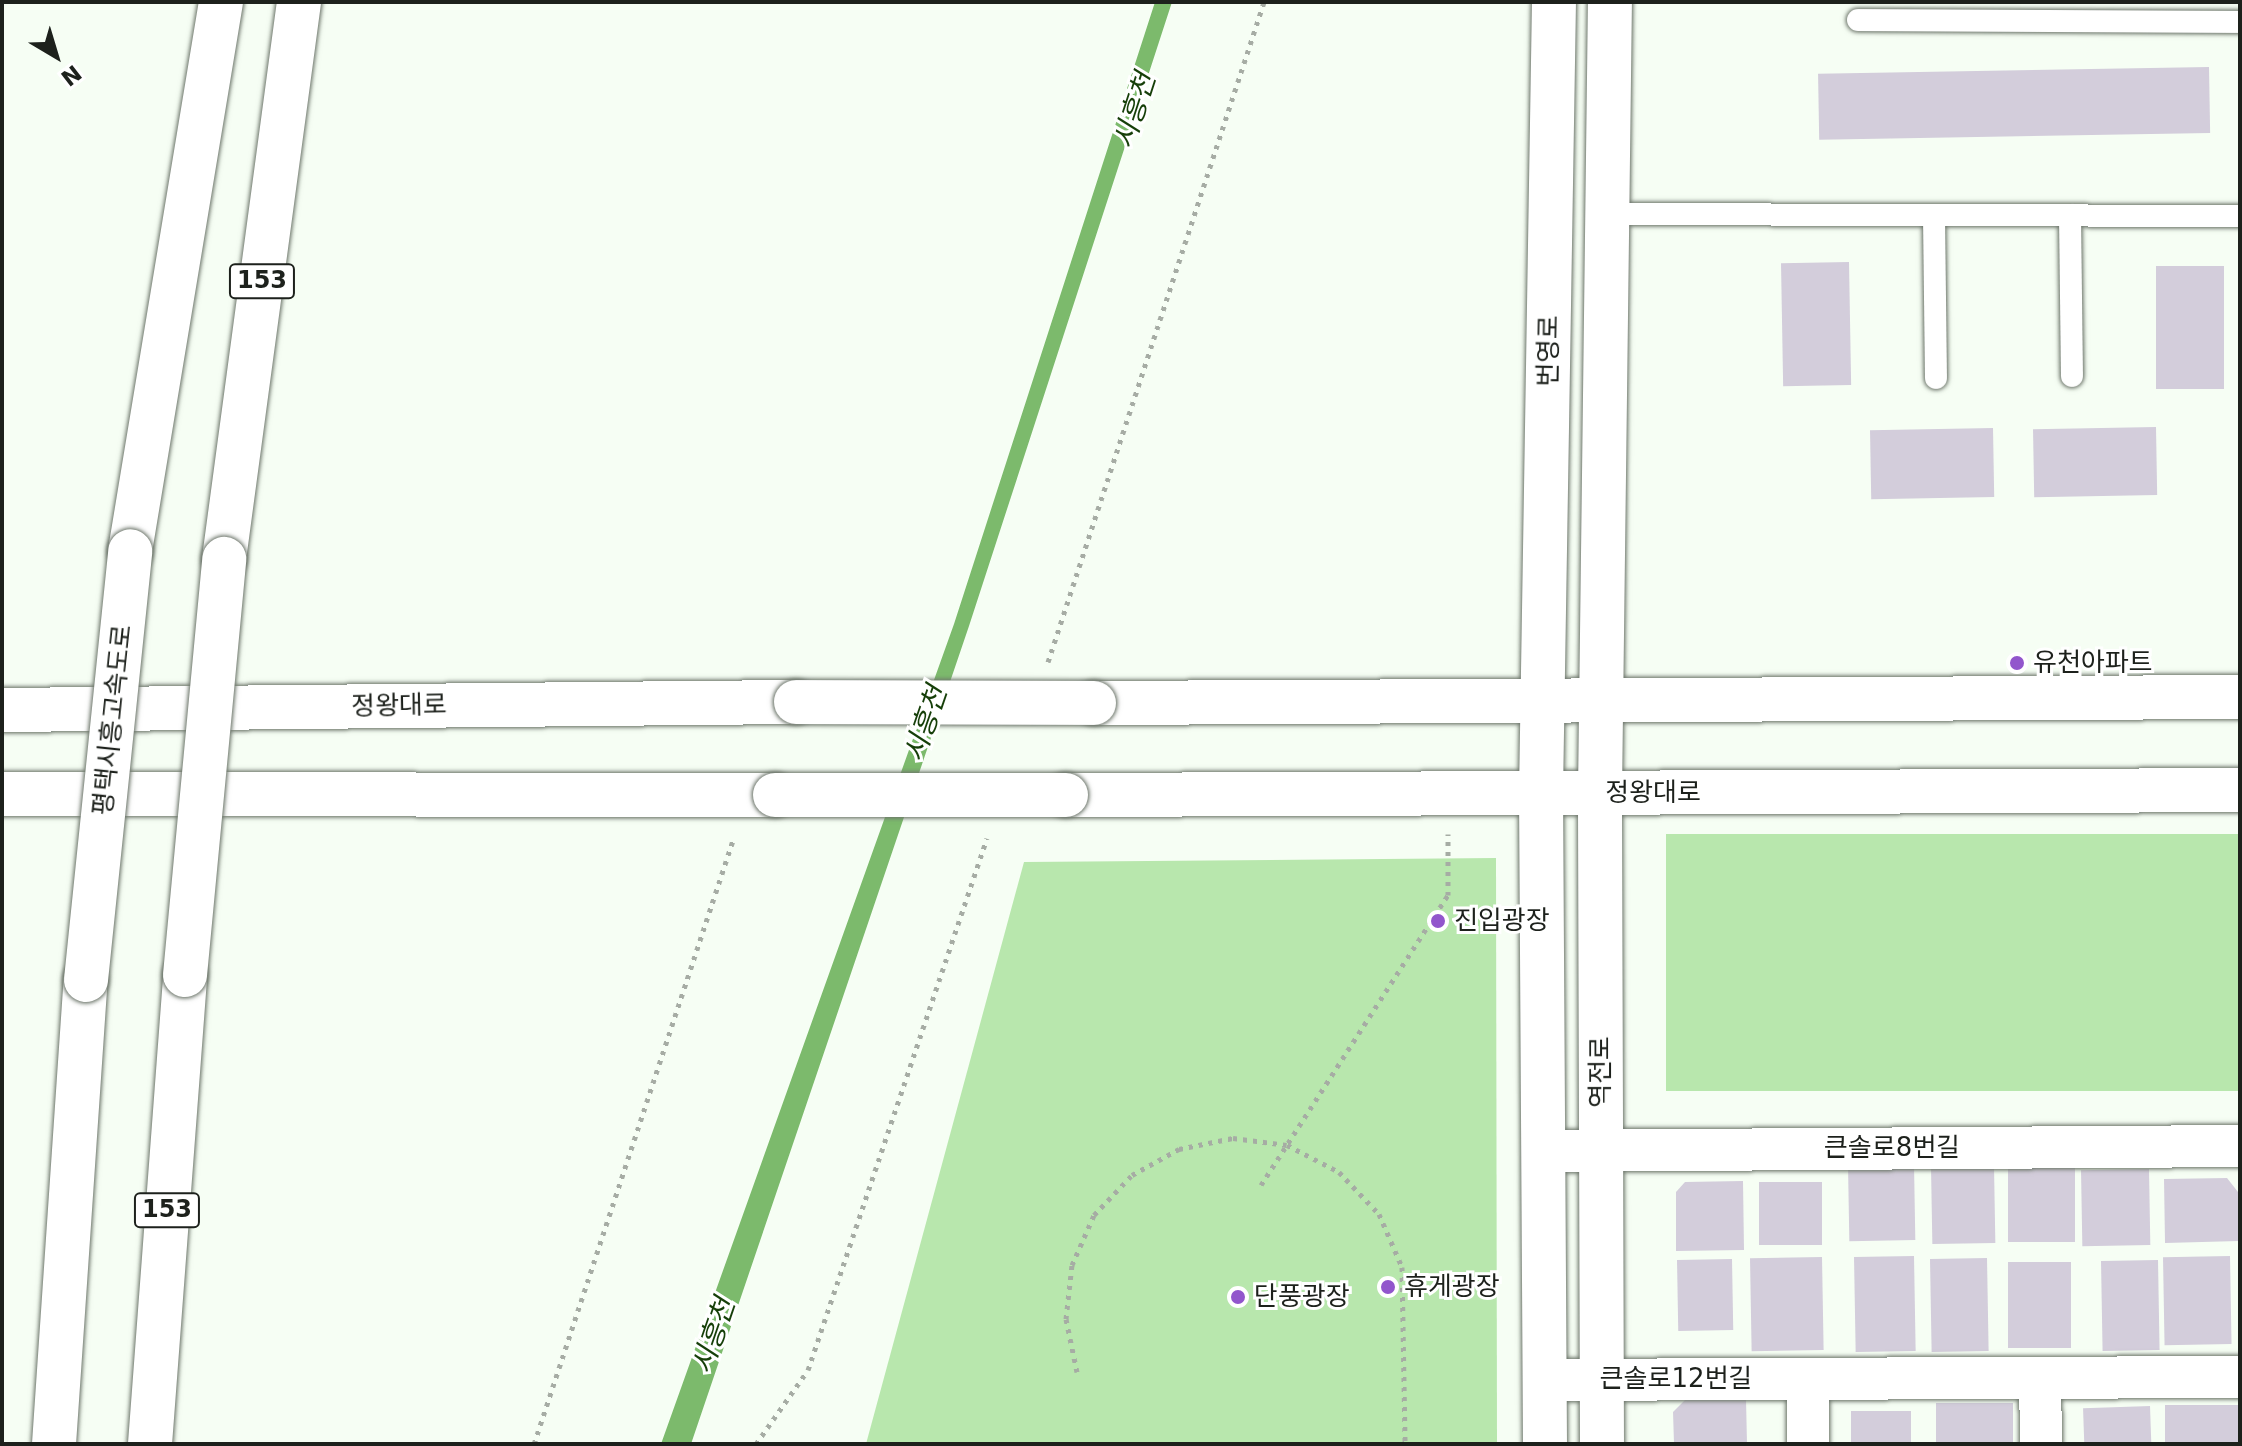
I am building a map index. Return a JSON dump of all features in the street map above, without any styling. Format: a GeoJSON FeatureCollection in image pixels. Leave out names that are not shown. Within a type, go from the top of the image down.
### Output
{"type":"FeatureCollection","features":[{"type":"Feature","properties":{"kind":"main road","name":"평택시흥고속도로"},"geometry":{"type":"LineString","coordinates":[[54,1444],[86,980],[130,551],[221,2]]}},
{"type":"Feature","properties":{"kind":"main road","name":"153"},"geometry":{"type":"LineString","coordinates":[[150,1444],[185,975],[224,559],[299,2]]}},
{"type":"Feature","properties":{"kind":"main road","name":"번영로"},"geometry":{"type":"LineString","coordinates":[[1544,700],[1554,2]]}},
{"type":"Feature","properties":{"kind":"main road"},"geometry":{"type":"LineString","coordinates":[[1604,700],[1610,2]]}},
{"type":"Feature","properties":{"kind":"main road"},"geometry":{"type":"LineString","coordinates":[[1545,1444],[1541,793],[1544,700],[2240,697]]}},
{"type":"Feature","properties":{"kind":"main road","name":"정왕대로"},"geometry":{"type":"LineString","coordinates":[[2,710],[796,702],[1544,700]]}},
{"type":"Feature","properties":{"kind":"main road","name":"역전로"},"geometry":{"type":"LineString","coordinates":[[1602,1444],[1600,793],[1604,700]]}},
{"type":"Feature","properties":{"kind":"main road","name":"정왕대로"},"geometry":{"type":"LineString","coordinates":[[762,795],[2240,790]]}},
{"type":"Feature","properties":{"kind":"main road"},"geometry":{"type":"LineString","coordinates":[[2,794],[762,795]]}},
{"type":"Feature","properties":{"kind":"street","name":"큰솔로8번길"},"geometry":{"type":"LineString","coordinates":[[1544,1151],[2240,1146]]}},
{"type":"Feature","properties":{"kind":"street","name":"큰솔로12번길"},"geometry":{"type":"LineString","coordinates":[[1545,1380],[2240,1377]]}},
{"type":"Feature","properties":{"kind":"street"},"geometry":{"type":"LineString","coordinates":[[2040,1378],[2041,1444]]}},
{"type":"Feature","properties":{"kind":"street"},"geometry":{"type":"LineString","coordinates":[[1808,1379],[1808,1444]]}},
{"type":"Feature","properties":{"kind":"lane"},"geometry":{"type":"LineString","coordinates":[[1858,20],[2240,22]]}},
{"type":"Feature","properties":{"kind":"lane"},"geometry":{"type":"LineString","coordinates":[[1608,214],[2240,216]]}},
{"type":"Feature","properties":{"kind":"lane"},"geometry":{"type":"LineString","coordinates":[[2070,215],[2072,376]]}},
{"type":"Feature","properties":{"kind":"lane"},"geometry":{"type":"LineString","coordinates":[[1934,216],[1936,378]]}},
{"type":"Feature","properties":{"kind":"path"},"geometry":{"type":"LineString","coordinates":[[1261,1185],[1448,895],[1448,793]]}},
{"type":"Feature","properties":{"kind":"path"},"geometry":{"type":"LineString","coordinates":[[534,1444],[762,795]]}},
{"type":"Feature","properties":{"kind":"path"},"geometry":{"type":"LineString","coordinates":[[1077,1372],[1067,1306],[1072,1265],[1094,1215],[1132,1175],[1179,1149],[1233,1138],[1287,1145],[1339,1172],[1379,1214],[1402,1267],[1405,1444]]}},
{"type":"Feature","properties":{"kind":"shaded area"},"geometry":{"type":"Polygon","coordinates":[[[1666,834],[2240,834],[2240,1091],[1666,1091],[1666,834]]]}},
{"type":"Feature","properties":{"kind":"shaded area"},"geometry":{"type":"Polygon","coordinates":[[[1496,858],[1497,1444],[866,1444],[1024,862],[1496,858]]]}},
{"type":"Feature","properties":{"kind":"water","name":"시흥천"},"geometry":{"type":"Polygon","coordinates":[[[1155,2],[1172,2],[969,626],[691,1444],[661,1444],[954,624],[1155,2]]]}},
{"type":"Feature","properties":{"kind":"building"},"geometry":{"type":"Polygon","coordinates":[[[2209,67],[2210,133],[1819,140],[1818,74],[2209,67]]]}},
{"type":"Feature","properties":{"kind":"building"},"geometry":{"type":"Polygon","coordinates":[[[1849,262],[1851,385],[1783,386],[1781,263],[1849,262]]]}},
{"type":"Feature","properties":{"kind":"building"},"geometry":{"type":"Polygon","coordinates":[[[2156,266],[2224,266],[2224,389],[2156,389],[2156,266]]]}},
{"type":"Feature","properties":{"kind":"building"},"geometry":{"type":"Polygon","coordinates":[[[2156,427],[2157,495],[2034,497],[2033,429],[2156,427]]]}},
{"type":"Feature","properties":{"kind":"building"},"geometry":{"type":"Polygon","coordinates":[[[1993,428],[1994,497],[1871,499],[1870,430],[1993,428]]]}},
{"type":"Feature","properties":{"kind":"building"},"geometry":{"type":"Polygon","coordinates":[[[1914,1164],[1915,1240],[1849,1241],[1848,1165],[1914,1164]]]}},
{"type":"Feature","properties":{"kind":"building"},"geometry":{"type":"Polygon","coordinates":[[[1994,1166],[1995,1243],[1932,1244],[1931,1167],[1994,1166]]]}},
{"type":"Feature","properties":{"kind":"building"},"geometry":{"type":"Polygon","coordinates":[[[2008,1168],[2075,1168],[2075,1242],[2008,1242],[2008,1168]]]}},
{"type":"Feature","properties":{"kind":"building"},"geometry":{"type":"Polygon","coordinates":[[[2149,1169],[2150,1245],[2082,1246],[2081,1170],[2149,1169]]]}},
{"type":"Feature","properties":{"kind":"building"},"geometry":{"type":"Polygon","coordinates":[[[2227,1178],[2238,1192],[2239,1241],[2165,1243],[2164,1179],[2227,1178]]]}},
{"type":"Feature","properties":{"kind":"building"},"geometry":{"type":"Polygon","coordinates":[[[1743,1181],[1744,1250],[1676,1251],[1676,1192],[1685,1182],[1743,1181]]]}},
{"type":"Feature","properties":{"kind":"building"},"geometry":{"type":"Polygon","coordinates":[[[1759,1182],[1822,1182],[1822,1245],[1759,1245],[1759,1182]]]}},
{"type":"Feature","properties":{"kind":"building"},"geometry":{"type":"Polygon","coordinates":[[[1914,1256],[1916,1351],[1856,1352],[1854,1257],[1914,1256]]]}},
{"type":"Feature","properties":{"kind":"building"},"geometry":{"type":"Polygon","coordinates":[[[2230,1256],[2232,1344],[2165,1345],[2163,1257],[2230,1256]]]}},
{"type":"Feature","properties":{"kind":"building"},"geometry":{"type":"Polygon","coordinates":[[[1822,1257],[1824,1350],[1752,1351],[1750,1258],[1822,1257]]]}},
{"type":"Feature","properties":{"kind":"building"},"geometry":{"type":"Polygon","coordinates":[[[1987,1258],[1989,1351],[1932,1352],[1930,1259],[1987,1258]]]}},
{"type":"Feature","properties":{"kind":"building"},"geometry":{"type":"Polygon","coordinates":[[[1732,1259],[1733,1330],[1678,1331],[1677,1260],[1732,1259]]]}},
{"type":"Feature","properties":{"kind":"building"},"geometry":{"type":"Polygon","coordinates":[[[2158,1260],[2160,1350],[2103,1351],[2101,1261],[2158,1260]]]}},
{"type":"Feature","properties":{"kind":"building"},"geometry":{"type":"Polygon","coordinates":[[[2008,1262],[2071,1262],[2071,1348],[2008,1348],[2008,1262]]]}},
{"type":"Feature","properties":{"kind":"building"},"geometry":{"type":"Polygon","coordinates":[[[1746,1399],[1747,1444],[1674,1444],[1673,1412],[1685,1400],[1746,1399]]]}},
{"type":"Feature","properties":{"kind":"building"},"geometry":{"type":"Polygon","coordinates":[[[1936,1403],[2013,1403],[2013,1444],[1936,1444],[1936,1403]]]}},
{"type":"Feature","properties":{"kind":"building"},"geometry":{"type":"Polygon","coordinates":[[[2165,1405],[2240,1405],[2240,1444],[2165,1444],[2165,1405]]]}},
{"type":"Feature","properties":{"kind":"building"},"geometry":{"type":"Polygon","coordinates":[[[2150,1406],[2151,1444],[2084,1444],[2083,1408],[2150,1406]]]}},
{"type":"Feature","properties":{"kind":"building"},"geometry":{"type":"Polygon","coordinates":[[[1851,1411],[1911,1411],[1911,1444],[1851,1444],[1851,1411]]]}},
{"type":"Feature","properties":{"kind":"place","name":"유천아파트"},"geometry":{"type":"Point","coordinates":[2017,663]}},
{"type":"Feature","properties":{"kind":"place","name":"진입광장"},"geometry":{"type":"Point","coordinates":[1438,921]}},
{"type":"Feature","properties":{"kind":"place","name":"휴게광장"},"geometry":{"type":"Point","coordinates":[1388,1287]}},
{"type":"Feature","properties":{"kind":"place","name":"단풍광장"},"geometry":{"type":"Point","coordinates":[1238,1297]}}]}
